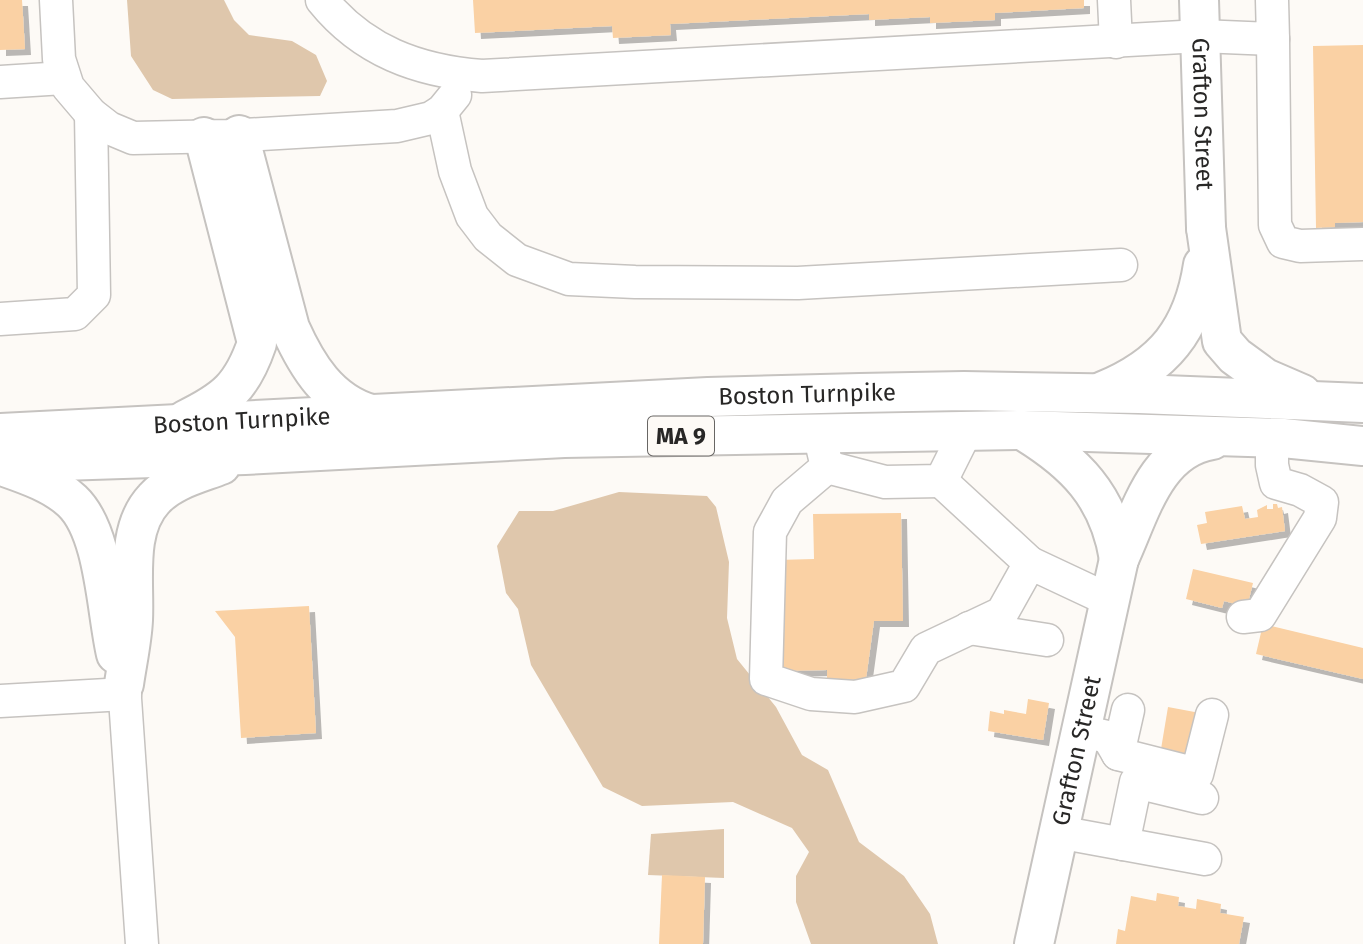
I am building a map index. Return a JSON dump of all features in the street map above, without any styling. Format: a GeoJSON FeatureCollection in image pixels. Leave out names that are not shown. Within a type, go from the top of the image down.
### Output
{"type":"FeatureCollection","features":[{"type":"Feature","properties":{"kind":"main road","name":"Grafton Street"},"geometry":{"type":"LineString","coordinates":[[1199,18],[1206,228]]}},
{"type":"Feature","properties":{"kind":"main road"},"geometry":{"type":"LineString","coordinates":[[222,136],[297,345],[328,390],[352,407],[371,414]]}},
{"type":"Feature","properties":{"kind":"main road"},"geometry":{"type":"LineString","coordinates":[[177,424],[210,408],[234,390],[250,366],[257,342],[222,136]]}},
{"type":"Feature","properties":{"kind":"main road"},"geometry":{"type":"LineString","coordinates":[[1094,394],[1140,373],[1173,345],[1194,306],[1202,268],[1206,228]]}},
{"type":"Feature","properties":{"kind":"main road"},"geometry":{"type":"LineString","coordinates":[[1206,228],[1222,341],[1234,356],[1265,378],[1313,399]]}},
{"type":"Feature","properties":{"kind":"main road","name":"Boston Turnpike"},"geometry":{"type":"LineString","coordinates":[[0,433],[708,397],[860,393],[964,391],[1313,399],[1363,403]]}},
{"type":"Feature","properties":{"kind":"main road"},"geometry":{"type":"LineString","coordinates":[[1022,430],[1060,455],[1095,492],[1115,536],[1119,559]]}},
{"type":"Feature","properties":{"kind":"main road","name":"Boston Turnpike"},"geometry":{"type":"LineString","coordinates":[[0,464],[564,439],[823,450],[966,431],[1022,430],[1272,438],[1363,446]]}},
{"type":"Feature","properties":{"kind":"main road"},"geometry":{"type":"LineString","coordinates":[[1119,559],[1141,507],[1169,461],[1201,442],[1228,437]]}},
{"type":"Feature","properties":{"kind":"main road"},"geometry":{"type":"LineString","coordinates":[[125,689],[133,623],[137,528],[146,508],[175,483],[245,455]]}},
{"type":"Feature","properties":{"kind":"main road"},"geometry":{"type":"LineString","coordinates":[[0,464],[34,476],[72,501],[86,520],[101,561],[109,626],[125,689]]}},
{"type":"Feature","properties":{"kind":"main road","name":"Grafton Street"},"geometry":{"type":"LineString","coordinates":[[1034,944],[1119,559]]}},
{"type":"Feature","properties":{"kind":"lane"},"geometry":{"type":"LineString","coordinates":[[56,0],[57,45],[64,78],[73,94],[91,114],[109,128],[133,138],[397,126],[424,121],[442,111],[456,94],[461,75]]}},
{"type":"Feature","properties":{"kind":"lane"},"geometry":{"type":"LineString","coordinates":[[322,0],[346,26],[375,47],[423,67],[461,75],[508,75],[1115,42],[1199,18],[1273,38]]}},
{"type":"Feature","properties":{"kind":"lane"},"geometry":{"type":"LineString","coordinates":[[1114,0],[1115,42]]}},
{"type":"Feature","properties":{"kind":"lane"},"geometry":{"type":"LineString","coordinates":[[1272,0],[1275,225],[1283,242],[1300,246],[1363,244]]}},
{"type":"Feature","properties":{"kind":"lane"},"geometry":{"type":"LineString","coordinates":[[0,82],[64,78]]}},
{"type":"Feature","properties":{"kind":"lane"},"geometry":{"type":"LineString","coordinates":[[442,111],[455,171],[472,216],[488,237],[517,260],[569,279],[798,283],[1121,265]]}},
{"type":"Feature","properties":{"kind":"lane"},"geometry":{"type":"LineString","coordinates":[[0,319],[75,314],[94,295],[91,114]]}},
{"type":"Feature","properties":{"kind":"lane"},"geometry":{"type":"LineString","coordinates":[[941,481],[966,431]]}},
{"type":"Feature","properties":{"kind":"lane"},"geometry":{"type":"LineString","coordinates":[[1243,617],[1260,615],[1320,518],[1322,502],[1300,490],[1276,483],[1272,465],[1272,438]]}},
{"type":"Feature","properties":{"kind":"lane"},"geometry":{"type":"LineString","coordinates":[[1030,563],[1002,613],[926,649],[904,686],[855,697],[811,694],[766,680],[770,532],[787,501],[823,450],[885,482],[941,481],[1030,563],[1111,601]]}},
{"type":"Feature","properties":{"kind":"lane"},"geometry":{"type":"LineString","coordinates":[[969,628],[1047,639]]}},
{"type":"Feature","properties":{"kind":"lane"},"geometry":{"type":"LineString","coordinates":[[0,701],[125,689],[142,944]]}},
{"type":"Feature","properties":{"kind":"lane"},"geometry":{"type":"LineString","coordinates":[[1118,754],[1128,710]]}},
{"type":"Feature","properties":{"kind":"lane"},"geometry":{"type":"LineString","coordinates":[[1081,731],[1108,737],[1118,754],[1198,774],[1212,715]]}},
{"type":"Feature","properties":{"kind":"lane"},"geometry":{"type":"LineString","coordinates":[[1123,844],[1136,782],[1202,799]]}},
{"type":"Feature","properties":{"kind":"lane"},"geometry":{"type":"LineString","coordinates":[[1058,832],[1205,859]]}},
{"type":"Feature","properties":{"kind":"shaded area"},"geometry":{"type":"Polygon","coordinates":[[[127,0],[224,0],[234,20],[249,35],[292,41],[316,55],[327,81],[320,96],[172,99],[153,90],[131,56],[127,0]]]}},
{"type":"Feature","properties":{"kind":"shaded area"},"geometry":{"type":"Polygon","coordinates":[[[619,492],[707,496],[716,507],[729,562],[727,618],[737,659],[776,707],[802,755],[828,770],[859,842],[904,876],[930,914],[938,944],[811,944],[796,902],[796,876],[809,852],[792,828],[733,802],[642,806],[603,787],[531,665],[518,609],[506,593],[497,546],[519,511],[553,511],[619,492]]]}},
{"type":"Feature","properties":{"kind":"shaded area"},"geometry":{"type":"Polygon","coordinates":[[[724,829],[724,878],[648,875],[651,834],[724,829]]]}},
{"type":"Feature","properties":{"kind":"building"},"geometry":{"type":"Polygon","coordinates":[[[0,0],[22,0],[25,49],[0,50],[0,0]]]}},
{"type":"Feature","properties":{"kind":"building"},"geometry":{"type":"Polygon","coordinates":[[[473,0],[1084,0],[1084,8],[995,13],[995,20],[930,23],[930,17],[869,20],[869,14],[670,24],[671,35],[613,38],[612,26],[475,33],[473,0]]]}},
{"type":"Feature","properties":{"kind":"building"},"geometry":{"type":"Polygon","coordinates":[[[1363,45],[1363,222],[1335,223],[1335,227],[1316,228],[1313,46],[1363,45]]]}},
{"type":"Feature","properties":{"kind":"building"},"geometry":{"type":"Polygon","coordinates":[[[1273,504],[1277,504],[1278,508],[1282,507],[1285,531],[1201,544],[1197,525],[1207,523],[1205,512],[1242,506],[1245,519],[1258,517],[1257,510],[1267,505],[1267,509],[1273,509],[1273,504]]]}},
{"type":"Feature","properties":{"kind":"building"},"geometry":{"type":"Polygon","coordinates":[[[901,513],[903,621],[874,621],[866,679],[827,681],[827,670],[779,671],[777,560],[814,559],[813,514],[901,513]]]}},
{"type":"Feature","properties":{"kind":"building"},"geometry":{"type":"Polygon","coordinates":[[[1193,569],[1253,583],[1247,607],[1224,601],[1222,608],[1186,599],[1193,569]]]}},
{"type":"Feature","properties":{"kind":"building"},"geometry":{"type":"Polygon","coordinates":[[[309,606],[316,733],[241,738],[235,637],[215,611],[309,606]]]}},
{"type":"Feature","properties":{"kind":"building"},"geometry":{"type":"Polygon","coordinates":[[[1263,624],[1363,648],[1363,679],[1256,654],[1263,624]]]}},
{"type":"Feature","properties":{"kind":"building"},"geometry":{"type":"Polygon","coordinates":[[[1028,699],[1049,703],[1043,740],[988,731],[990,711],[1004,714],[1004,710],[1026,714],[1028,699]]]}},
{"type":"Feature","properties":{"kind":"building"},"geometry":{"type":"Polygon","coordinates":[[[1168,707],[1200,713],[1193,755],[1161,749],[1168,707]]]}},
{"type":"Feature","properties":{"kind":"building"},"geometry":{"type":"Polygon","coordinates":[[[662,875],[705,877],[703,944],[659,944],[662,875]]]}},
{"type":"Feature","properties":{"kind":"building"},"geometry":{"type":"Polygon","coordinates":[[[1157,893],[1179,897],[1178,906],[1196,909],[1197,899],[1221,904],[1220,913],[1244,917],[1239,944],[1116,944],[1118,929],[1125,931],[1131,896],[1156,901],[1157,893]]]}}]}
